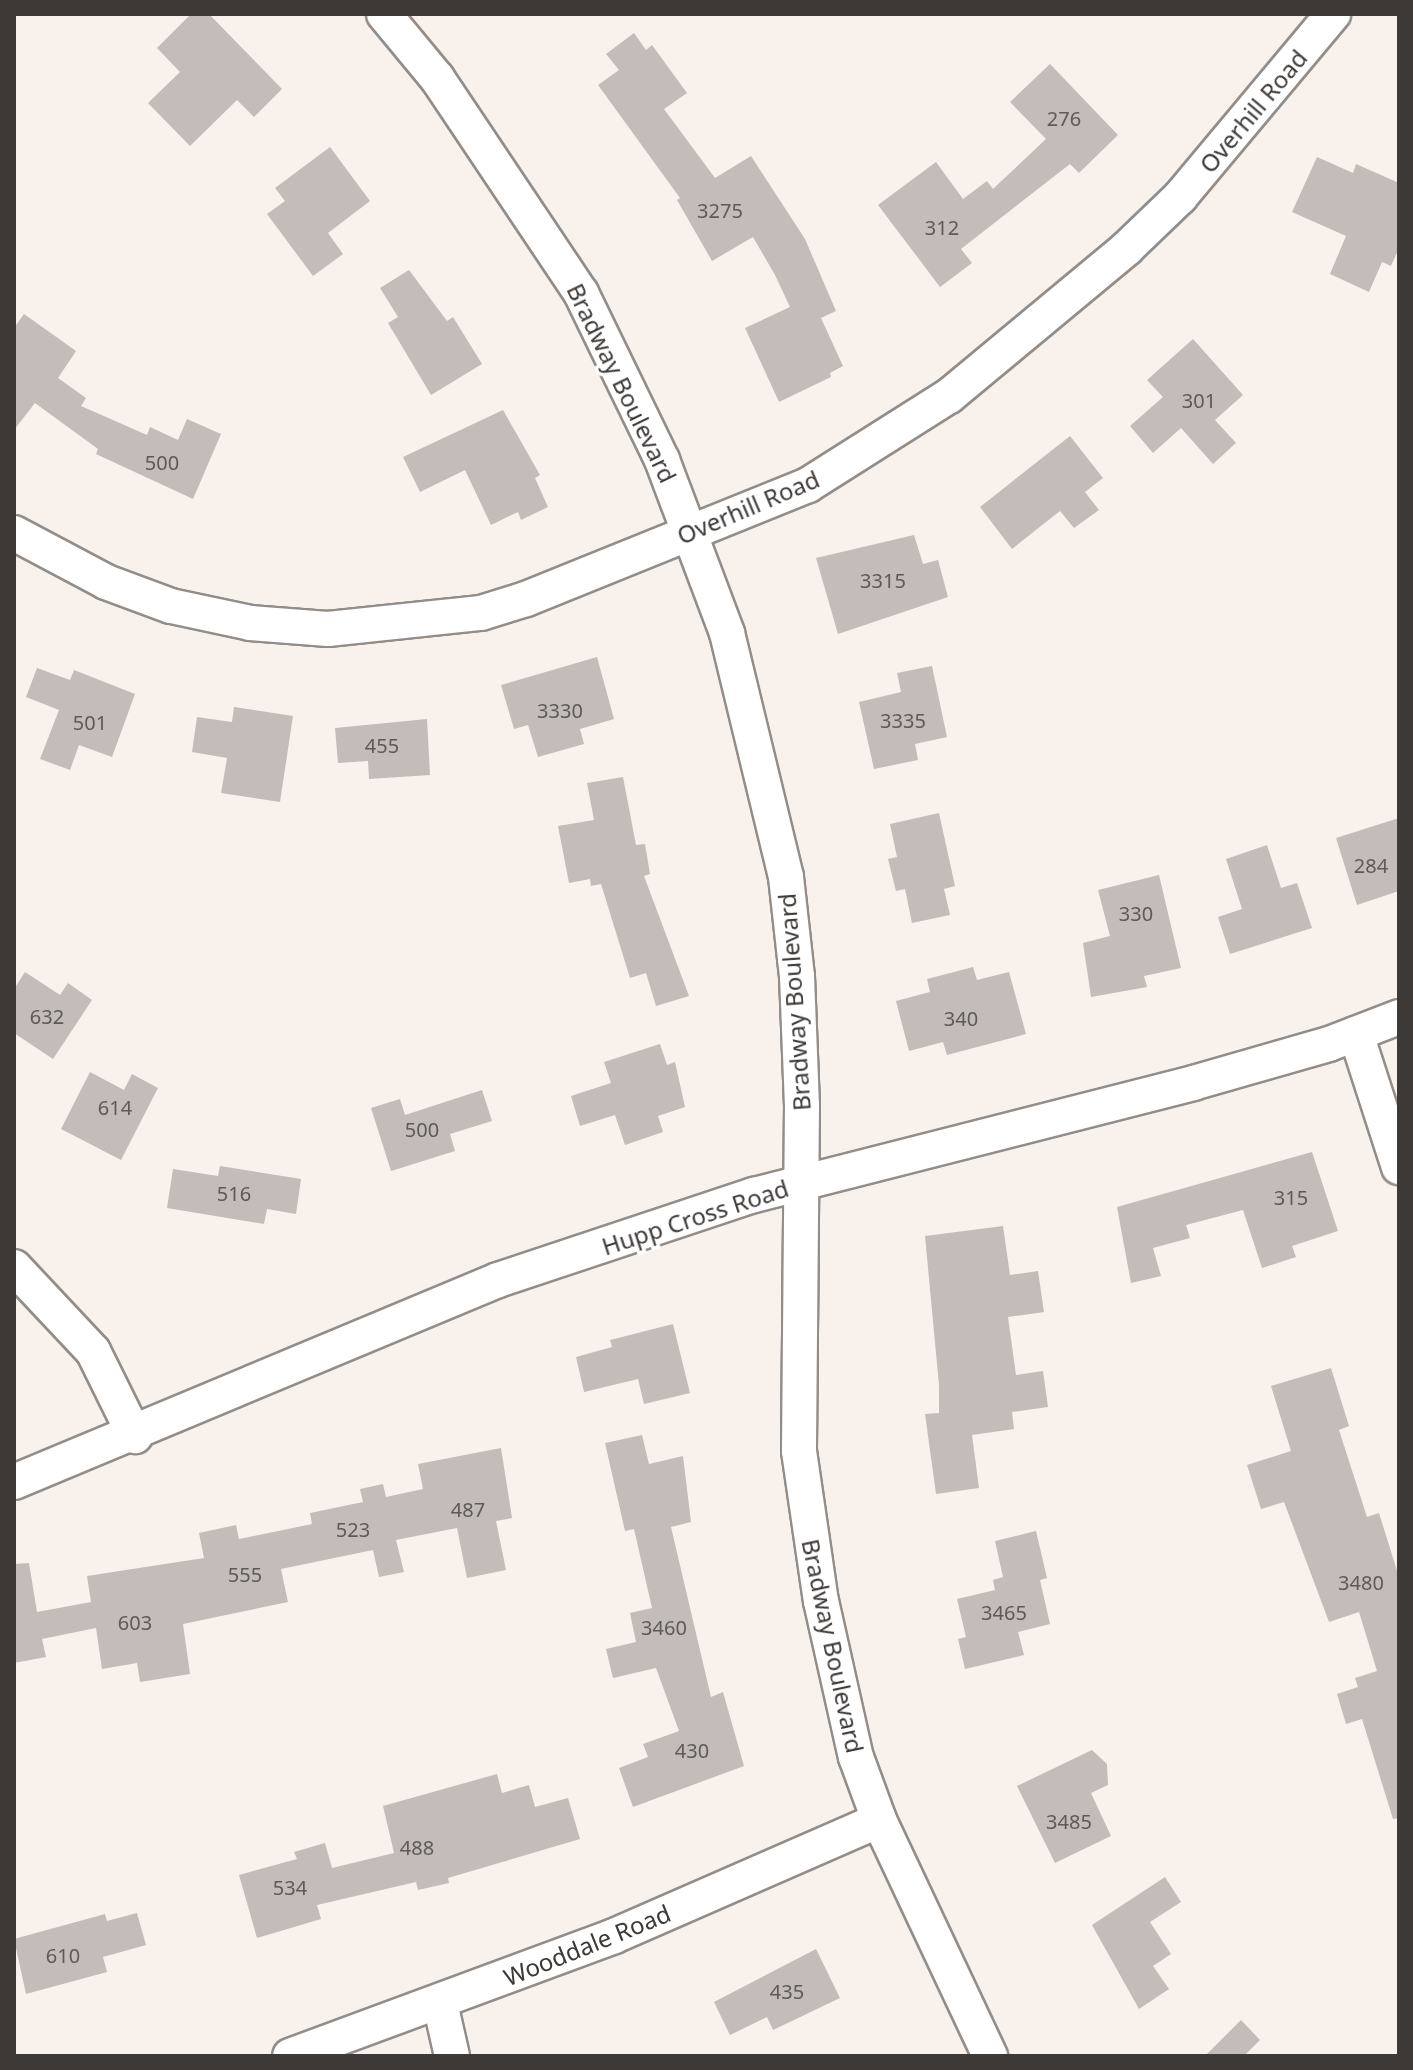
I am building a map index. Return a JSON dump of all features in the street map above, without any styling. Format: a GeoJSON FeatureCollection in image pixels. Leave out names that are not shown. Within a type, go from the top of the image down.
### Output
{"type":"FeatureCollection","features":[{"type":"Feature","properties":{"kind":"street","name":"Bradway Boulevard"},"geometry":{"type":"LineString","coordinates":[[384,14],[470,125],[581,293],[634,397],[691,532],[734,661],[786,877],[797,976],[799,1437],[808,1529],[836,1678],[879,1820],[990,2056]]}},
{"type":"Feature","properties":{"kind":"street","name":"Overhill Road"},"geometry":{"type":"LineString","coordinates":[[14,533],[57,559],[171,606],[250,623],[328,629],[481,613],[691,532],[808,485],[949,396],[1127,248],[1180,197],[1333,14]]}},
{"type":"Feature","properties":{"kind":"street","name":"Hupp Cross Road"},"geometry":{"type":"LineString","coordinates":[[14,1482],[135,1436],[498,1280],[799,1184],[1193,1083],[1356,1034],[1399,1017]]}},
{"type":"Feature","properties":{"kind":"street"},"geometry":{"type":"LineString","coordinates":[[1356,1034],[1399,1167]]}},
{"type":"Feature","properties":{"kind":"street"},"geometry":{"type":"LineString","coordinates":[[14,1267],[93,1351],[135,1436]]}},
{"type":"Feature","properties":{"kind":"street","name":"Wooddale Road"},"geometry":{"type":"LineString","coordinates":[[290,2056],[614,1936],[879,1820]]}},
{"type":"Feature","properties":{"kind":"street"},"geometry":{"type":"LineString","coordinates":[[440,2003],[452,2056]]}},
{"type":"Feature","properties":{"kind":"building"},"geometry":{"type":"Polygon","coordinates":[[[191,14],[209,14],[282,89],[254,117],[237,100],[190,146],[148,103],[180,72],[157,48],[191,14]]]}},
{"type":"Feature","properties":{"kind":"building"},"geometry":{"type":"Polygon","coordinates":[[[634,33],[646,50],[652,45],[687,93],[664,109],[715,178],[751,156],[805,239],[836,311],[821,318],[843,366],[830,373],[831,377],[779,402],[745,328],[790,307],[775,275],[753,237],[712,261],[677,200],[680,198],[598,85],[619,70],[606,54],[634,33]]]}},
{"type":"Feature","properties":{"kind":"building"},"geometry":{"type":"Polygon","coordinates":[[[1050,64],[1118,135],[1079,173],[1070,164],[961,249],[972,263],[940,287],[878,205],[936,162],[963,199],[987,181],[993,189],[1046,139],[1010,102],[1050,64]]]}},
{"type":"Feature","properties":{"kind":"building"},"geometry":{"type":"Polygon","coordinates":[[[330,147],[370,201],[328,233],[343,254],[313,276],[267,214],[285,201],[275,188],[330,147]]]}},
{"type":"Feature","properties":{"kind":"building"},"geometry":{"type":"Polygon","coordinates":[[[1317,157],[1353,173],[1356,164],[1399,183],[1399,248],[1391,266],[1382,262],[1369,292],[1330,274],[1346,236],[1292,212],[1317,157]]]}},
{"type":"Feature","properties":{"kind":"building"},"geometry":{"type":"Polygon","coordinates":[[[409,270],[447,321],[453,317],[482,364],[431,395],[388,323],[398,317],[380,288],[409,270]]]}},
{"type":"Feature","properties":{"kind":"building"},"geometry":{"type":"Polygon","coordinates":[[[24,314],[76,351],[58,378],[86,398],[81,406],[147,435],[150,427],[178,440],[187,419],[221,434],[193,499],[96,454],[98,449],[35,403],[14,430],[14,328],[24,314]]]}},
{"type":"Feature","properties":{"kind":"building"},"geometry":{"type":"Polygon","coordinates":[[[1193,339],[1243,395],[1215,420],[1236,443],[1213,464],[1181,428],[1153,453],[1130,426],[1163,397],[1147,380],[1193,339]]]}},
{"type":"Feature","properties":{"kind":"building"},"geometry":{"type":"Polygon","coordinates":[[[503,410],[540,475],[535,478],[548,507],[521,520],[518,512],[491,525],[465,470],[420,492],[403,457],[503,410]]]}},
{"type":"Feature","properties":{"kind":"building"},"geometry":{"type":"Polygon","coordinates":[[[1070,436],[1103,478],[1085,492],[1099,510],[1074,528],[1060,511],[1012,549],[980,507],[1070,436]]]}},
{"type":"Feature","properties":{"kind":"building"},"geometry":{"type":"Polygon","coordinates":[[[914,535],[923,564],[938,560],[948,597],[838,634],[816,558],[914,535]]]}},
{"type":"Feature","properties":{"kind":"building"},"geometry":{"type":"Polygon","coordinates":[[[597,657],[614,719],[580,729],[584,744],[538,757],[528,725],[514,729],[501,685],[597,657]]]}},
{"type":"Feature","properties":{"kind":"building"},"geometry":{"type":"Polygon","coordinates":[[[932,666],[947,737],[915,744],[918,760],[874,769],[859,702],[901,692],[897,673],[932,666]]]}},
{"type":"Feature","properties":{"kind":"building"},"geometry":{"type":"Polygon","coordinates":[[[37,668],[70,680],[74,670],[135,694],[112,757],[79,745],[70,770],[40,759],[59,710],[26,697],[37,668]]]}},
{"type":"Feature","properties":{"kind":"building"},"geometry":{"type":"Polygon","coordinates":[[[234,707],[293,716],[280,802],[221,793],[227,758],[192,752],[197,717],[232,722],[234,707]]]}},
{"type":"Feature","properties":{"kind":"building"},"geometry":{"type":"Polygon","coordinates":[[[427,719],[430,775],[369,779],[368,761],[338,763],[335,728],[427,719]]]}},
{"type":"Feature","properties":{"kind":"building"},"geometry":{"type":"Polygon","coordinates":[[[623,777],[636,845],[645,844],[650,874],[644,876],[689,996],[656,1006],[646,973],[630,978],[601,884],[591,886],[590,879],[569,883],[558,826],[594,820],[587,783],[623,777]]]}},
{"type":"Feature","properties":{"kind":"building"},"geometry":{"type":"Polygon","coordinates":[[[939,813],[955,886],[944,889],[950,915],[912,923],[905,889],[896,891],[888,859],[897,857],[890,824],[939,813]]]}},
{"type":"Feature","properties":{"kind":"building"},"geometry":{"type":"Polygon","coordinates":[[[1399,818],[1399,891],[1357,905],[1336,838],[1399,818]]]}},
{"type":"Feature","properties":{"kind":"building"},"geometry":{"type":"Polygon","coordinates":[[[1267,845],[1281,888],[1297,883],[1312,928],[1230,954],[1218,917],[1242,909],[1226,859],[1267,845]]]}},
{"type":"Feature","properties":{"kind":"building"},"geometry":{"type":"Polygon","coordinates":[[[1159,875],[1181,968],[1144,976],[1147,987],[1091,997],[1083,943],[1110,936],[1098,890],[1159,875]]]}},
{"type":"Feature","properties":{"kind":"building"},"geometry":{"type":"Polygon","coordinates":[[[973,967],[977,980],[1009,972],[1026,1034],[947,1055],[943,1042],[909,1051],[896,1001],[930,992],[927,979],[973,967]]]}},
{"type":"Feature","properties":{"kind":"building"},"geometry":{"type":"Polygon","coordinates":[[[25,972],[60,995],[68,983],[92,1000],[53,1059],[14,1033],[14,989],[25,972]]]}},
{"type":"Feature","properties":{"kind":"building"},"geometry":{"type":"Polygon","coordinates":[[[660,1044],[667,1065],[675,1062],[685,1107],[658,1116],[663,1132],[625,1145],[615,1115],[580,1126],[571,1096],[611,1083],[604,1062],[660,1044]]]}},
{"type":"Feature","properties":{"kind":"building"},"geometry":{"type":"Polygon","coordinates":[[[90,1072],[124,1090],[132,1074],[158,1088],[121,1160],[61,1129],[90,1072]]]}},
{"type":"Feature","properties":{"kind":"building"},"geometry":{"type":"Polygon","coordinates":[[[482,1090],[492,1121],[450,1134],[455,1151],[391,1171],[371,1108],[400,1099],[405,1115],[482,1090]]]}},
{"type":"Feature","properties":{"kind":"building"},"geometry":{"type":"Polygon","coordinates":[[[1312,1152],[1338,1231],[1292,1246],[1296,1257],[1262,1268],[1243,1210],[1186,1225],[1190,1238],[1153,1248],[1161,1276],[1131,1283],[1117,1207],[1312,1152]]]}},
{"type":"Feature","properties":{"kind":"building"},"geometry":{"type":"Polygon","coordinates":[[[220,1166],[301,1179],[296,1214],[267,1209],[264,1224],[167,1208],[173,1169],[218,1176],[220,1166]]]}},
{"type":"Feature","properties":{"kind":"building"},"geometry":{"type":"Polygon","coordinates":[[[1003,1226],[1010,1275],[1038,1271],[1044,1312],[1008,1317],[1016,1375],[1043,1371],[1048,1407],[1012,1412],[1014,1429],[972,1435],[979,1488],[936,1494],[925,1414],[939,1413],[939,1385],[925,1236],[1003,1226]]]}},
{"type":"Feature","properties":{"kind":"building"},"geometry":{"type":"Polygon","coordinates":[[[673,1324],[690,1393],[644,1404],[638,1379],[584,1392],[576,1357],[612,1347],[610,1340],[673,1324]]]}},
{"type":"Feature","properties":{"kind":"building"},"geometry":{"type":"Polygon","coordinates":[[[1331,1368],[1349,1426],[1339,1430],[1367,1517],[1379,1513],[1399,1577],[1399,1818],[1393,1819],[1362,1719],[1346,1724],[1337,1694],[1358,1687],[1355,1678],[1377,1671],[1359,1612],[1329,1622],[1284,1502],[1261,1509],[1247,1465],[1291,1451],[1271,1386],[1331,1368]]]}},
{"type":"Feature","properties":{"kind":"building"},"geometry":{"type":"Polygon","coordinates":[[[642,1435],[649,1464],[683,1456],[691,1522],[671,1527],[711,1697],[723,1692],[744,1766],[633,1807],[619,1768],[648,1757],[643,1744],[679,1731],[656,1668],[613,1678],[606,1649],[636,1642],[630,1613],[652,1608],[634,1529],[625,1531],[605,1443],[642,1435]]]}},
{"type":"Feature","properties":{"kind":"building"},"geometry":{"type":"Polygon","coordinates":[[[501,1448],[512,1518],[496,1521],[506,1570],[467,1578],[457,1528],[396,1540],[404,1572],[379,1577],[373,1550],[281,1569],[288,1602],[183,1624],[190,1674],[140,1682],[137,1663],[102,1669],[96,1628],[42,1639],[46,1657],[14,1663],[14,1564],[29,1563],[37,1612],[91,1602],[87,1576],[204,1558],[199,1533],[236,1525],[239,1539],[312,1524],[310,1513],[363,1502],[360,1489],[383,1484],[386,1497],[423,1489],[418,1464],[501,1448]]]}},
{"type":"Feature","properties":{"kind":"building"},"geometry":{"type":"Polygon","coordinates":[[[1036,1531],[1047,1578],[1040,1580],[1050,1624],[1018,1632],[1024,1655],[965,1669],[958,1639],[966,1637],[957,1599],[995,1590],[993,1580],[1003,1577],[995,1541],[1036,1531]]]}},
{"type":"Feature","properties":{"kind":"building"},"geometry":{"type":"Polygon","coordinates":[[[1092,1750],[1107,1764],[1108,1785],[1091,1793],[1111,1836],[1055,1863],[1017,1786],[1092,1750]]]}},
{"type":"Feature","properties":{"kind":"building"},"geometry":{"type":"Polygon","coordinates":[[[497,1774],[502,1793],[529,1785],[535,1807],[568,1798],[580,1839],[448,1878],[449,1883],[418,1890],[416,1882],[317,1905],[321,1919],[257,1938],[239,1875],[297,1859],[294,1852],[325,1843],[332,1868],[394,1853],[383,1806],[497,1774]]]}},
{"type":"Feature","properties":{"kind":"building"},"geometry":{"type":"Polygon","coordinates":[[[1165,1877],[1181,1902],[1150,1922],[1171,1954],[1153,1966],[1169,1989],[1139,2009],[1092,1925],[1165,1877]]]}},
{"type":"Feature","properties":{"kind":"building"},"geometry":{"type":"Polygon","coordinates":[[[137,1913],[146,1945],[103,1957],[107,1972],[26,1994],[14,1939],[105,1914],[107,1921],[137,1913]]]}},
{"type":"Feature","properties":{"kind":"building"},"geometry":{"type":"Polygon","coordinates":[[[816,1949],[840,1998],[773,2030],[767,2017],[730,2035],[714,2002],[816,1949]]]}},
{"type":"Feature","properties":{"kind":"building"},"geometry":{"type":"Polygon","coordinates":[[[1241,2020],[1260,2040],[1244,2056],[1205,2056],[1241,2020]]]}}]}
